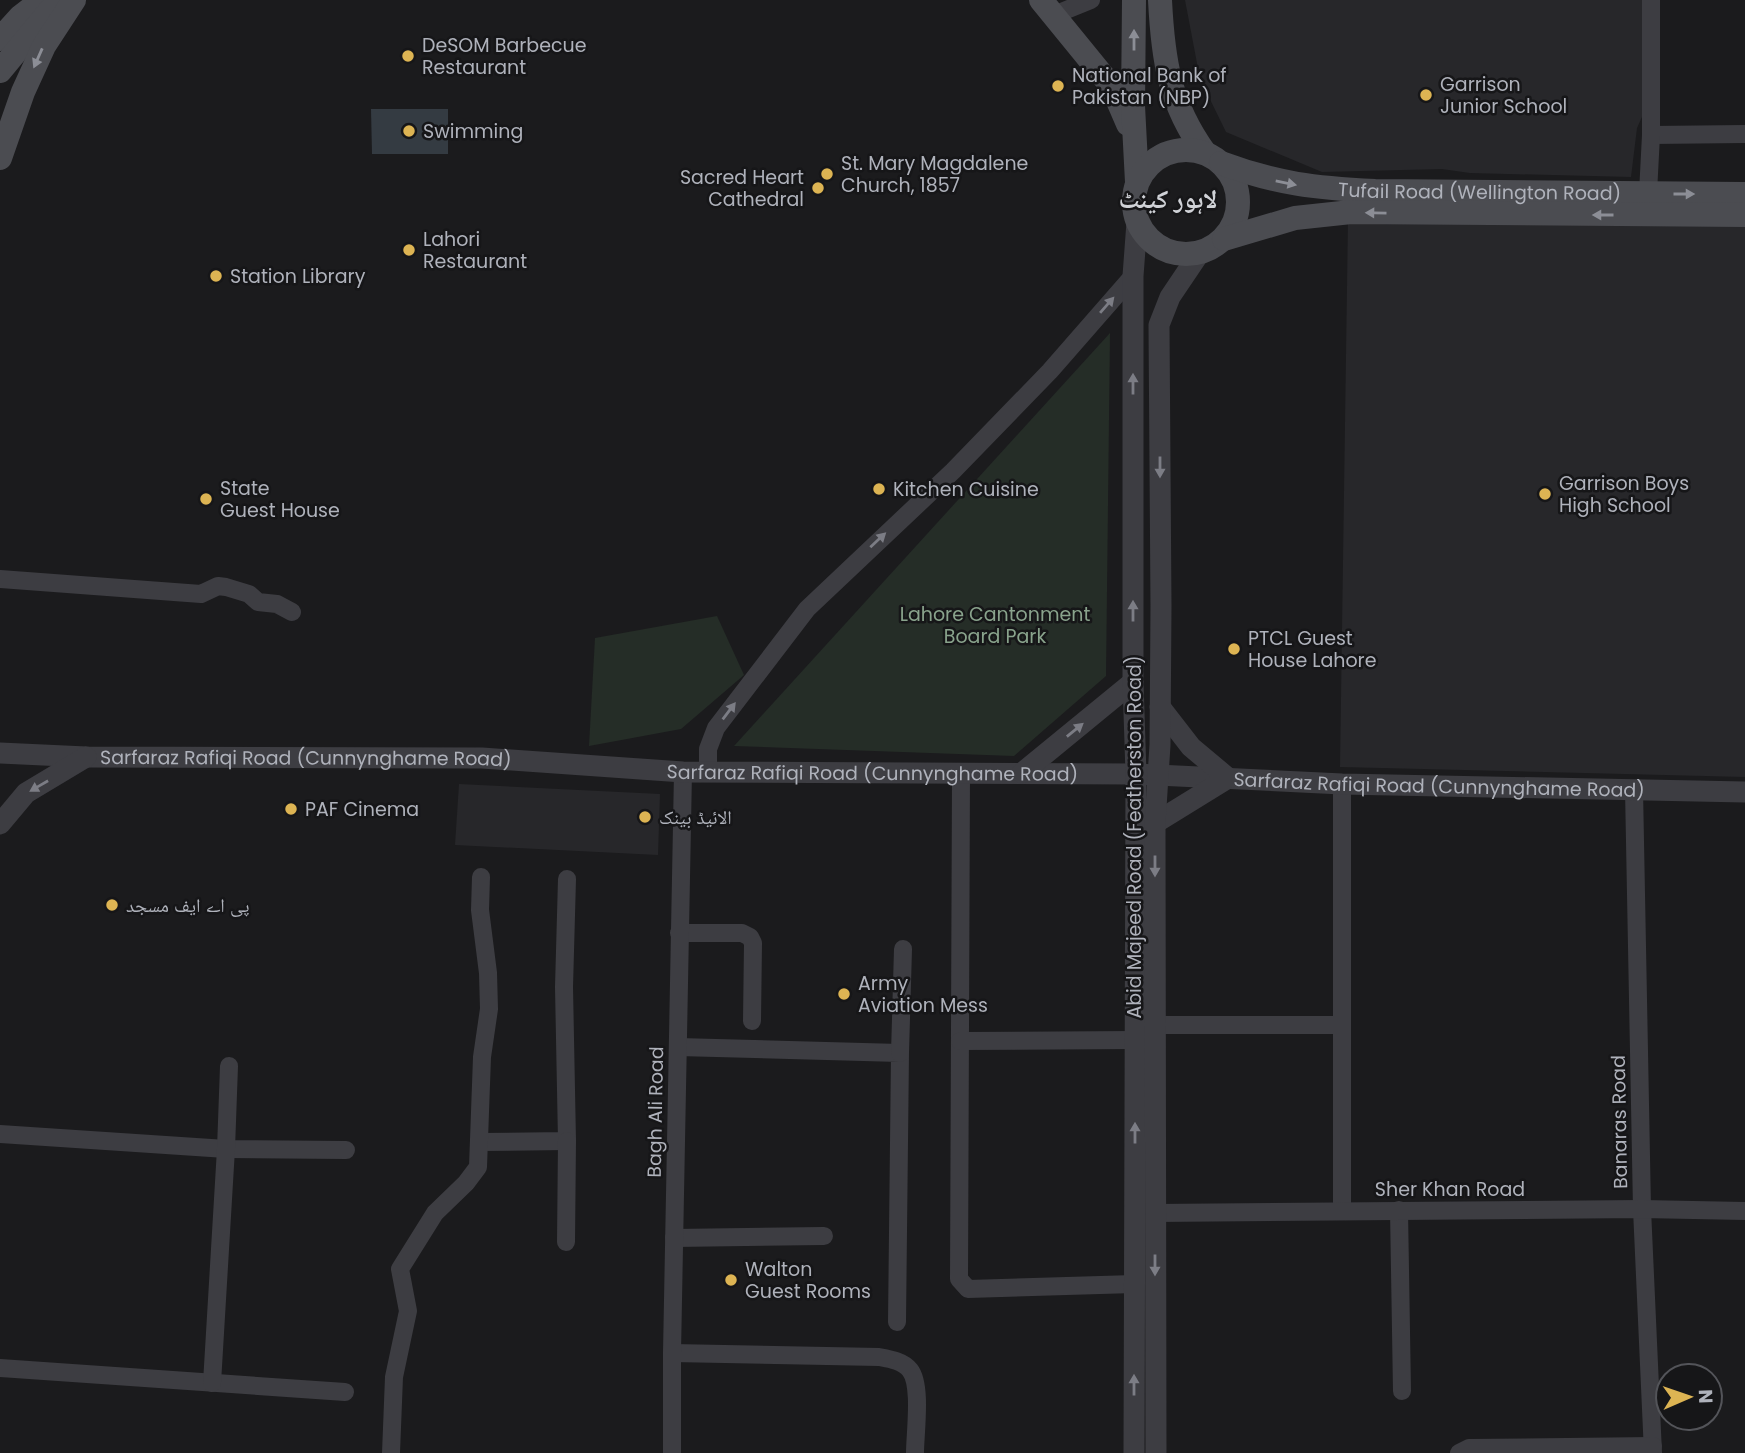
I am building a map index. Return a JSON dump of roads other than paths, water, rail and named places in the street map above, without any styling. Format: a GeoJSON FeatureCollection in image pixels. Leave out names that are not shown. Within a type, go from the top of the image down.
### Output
{"type":"FeatureCollection","features":[{"type":"Feature","properties":{"kind":"main road"},"geometry":{"type":"LineString","coordinates":[[0,39],[10,19],[42,0]]}},
{"type":"Feature","properties":{"kind":"main road"},"geometry":{"type":"LineString","coordinates":[[0,71],[48,13],[55,0]]}},
{"type":"Feature","properties":{"kind":"main road"},"geometry":{"type":"LineString","coordinates":[[0,158],[23,92],[44,46],[74,0]]}},
{"type":"Feature","properties":{"kind":"main road"},"geometry":{"type":"LineString","coordinates":[[1134,0],[1134,138],[1137,182],[1133,208],[1146,238],[1162,250],[1180,255],[1199,254],[1224,239],[1233,225],[1238,209],[1234,184],[1187,126],[1172,93],[1162,44],[1160,0]]}},
{"type":"Feature","properties":{"kind":"main road"},"geometry":{"type":"LineString","coordinates":[[1047,8],[1112,87],[1134,138]]}},
{"type":"Feature","properties":{"kind":"main road"},"geometry":{"type":"LineString","coordinates":[[1137,182],[1148,165],[1165,154],[1185,149],[1213,158]]}},
{"type":"Feature","properties":{"kind":"main road","name":"Tufail Road (Wellington Road)"},"geometry":{"type":"LineString","coordinates":[[1213,158],[1280,183],[1330,189],[1745,194]]}},
{"type":"Feature","properties":{"kind":"main road","name":"Tufail Road (Wellington Road)"},"geometry":{"type":"LineString","coordinates":[[1224,239],[1295,218],[1351,212],[1745,215]]}},
{"type":"Feature","properties":{"kind":"street"},"geometry":{"type":"LineString","coordinates":[[1047,8],[1091,0]]}},
{"type":"Feature","properties":{"kind":"street"},"geometry":{"type":"LineString","coordinates":[[1648,193],[1651,0]]}},
{"type":"Feature","properties":{"kind":"street"},"geometry":{"type":"LineString","coordinates":[[1651,135],[1745,134]]}},
{"type":"Feature","properties":{"kind":"street","name":"Abid Majeed Road (Featherston Road)"},"geometry":{"type":"LineString","coordinates":[[1137,222],[1133,276],[1135,1040],[1145,1173],[1155,1213],[1156,1453]]}},
{"type":"Feature","properties":{"kind":"street","name":"Abid Majeed Road (Featherston Road)"},"geometry":{"type":"LineString","coordinates":[[1134,1453],[1134,1284],[1157,1025],[1155,823],[1160,707],[1159,325],[1170,297],[1199,254]]}},
{"type":"Feature","properties":{"kind":"street"},"geometry":{"type":"LineString","coordinates":[[708,773],[708,749],[716,728],[807,609],[953,471],[1049,371],[1133,276]]}},
{"type":"Feature","properties":{"kind":"street"},"geometry":{"type":"LineString","coordinates":[[0,579],[201,594],[218,586],[249,594],[258,602],[277,604],[292,612]]}},
{"type":"Feature","properties":{"kind":"street"},"geometry":{"type":"LineString","coordinates":[[1022,773],[1133,682]]}},
{"type":"Feature","properties":{"kind":"street"},"geometry":{"type":"LineString","coordinates":[[1155,823],[1228,778],[1191,747],[1160,707]]}},
{"type":"Feature","properties":{"kind":"street","name":"Sarfaraz Rafiqi Road (Cunnynghame Road)"},"geometry":{"type":"LineString","coordinates":[[0,753],[86,757],[482,758],[708,773],[1136,774],[1342,784],[1745,792]]}},
{"type":"Feature","properties":{"kind":"street"},"geometry":{"type":"LineString","coordinates":[[0,824],[26,793],[86,757]]}},
{"type":"Feature","properties":{"kind":"street","name":"Bagh Ali Road"},"geometry":{"type":"LineString","coordinates":[[673,1453],[672,1353],[682,772]]}},
{"type":"Feature","properties":{"kind":"street"},"geometry":{"type":"LineString","coordinates":[[961,775],[958,1279],[968,1289],[1134,1284]]}},
{"type":"Feature","properties":{"kind":"street"},"geometry":{"type":"LineString","coordinates":[[1342,784],[1342,1211]]}},
{"type":"Feature","properties":{"kind":"street","name":"Banaras Road"},"geometry":{"type":"LineString","coordinates":[[1634,789],[1642,1209],[1653,1449]]}},
{"type":"Feature","properties":{"kind":"street"},"geometry":{"type":"LineString","coordinates":[[391,1453],[394,1377],[408,1311],[400,1269],[435,1213],[466,1183],[478,1167],[479,1096],[489,988],[480,910],[481,877]]}},
{"type":"Feature","properties":{"kind":"street"},"geometry":{"type":"LineString","coordinates":[[566,1242],[564,987],[567,879]]}},
{"type":"Feature","properties":{"kind":"street"},"geometry":{"type":"LineString","coordinates":[[679,933],[742,933],[750,937],[753,943],[752,1021]]}},
{"type":"Feature","properties":{"kind":"street"},"geometry":{"type":"LineString","coordinates":[[897,1322],[903,949]]}},
{"type":"Feature","properties":{"kind":"street"},"geometry":{"type":"LineString","coordinates":[[1157,1025],[1341,1025]]}},
{"type":"Feature","properties":{"kind":"street"},"geometry":{"type":"LineString","coordinates":[[960,1041],[1135,1040]]}},
{"type":"Feature","properties":{"kind":"street"},"geometry":{"type":"LineString","coordinates":[[678,1047],[900,1053]]}},
{"type":"Feature","properties":{"kind":"street"},"geometry":{"type":"LineString","coordinates":[[212,1383],[229,1066]]}},
{"type":"Feature","properties":{"kind":"street"},"geometry":{"type":"LineString","coordinates":[[0,1134],[226,1149],[346,1150]]}},
{"type":"Feature","properties":{"kind":"street"},"geometry":{"type":"LineString","coordinates":[[479,1142],[567,1141]]}},
{"type":"Feature","properties":{"kind":"street","name":"Sher Khan Road"},"geometry":{"type":"LineString","coordinates":[[1155,1213],[1642,1209],[1745,1211]]}},
{"type":"Feature","properties":{"kind":"street"},"geometry":{"type":"LineString","coordinates":[[1399,1210],[1402,1391]]}},
{"type":"Feature","properties":{"kind":"street"},"geometry":{"type":"LineString","coordinates":[[674,1238],[824,1236]]}},
{"type":"Feature","properties":{"kind":"street"},"geometry":{"type":"LineString","coordinates":[[672,1353],[879,1357],[899,1361],[910,1370],[917,1385],[915,1453]]}},
{"type":"Feature","properties":{"kind":"street"},"geometry":{"type":"LineString","coordinates":[[0,1368],[345,1392]]}},
{"type":"Feature","properties":{"kind":"street"},"geometry":{"type":"LineString","coordinates":[[1459,1453],[1469,1448],[1653,1449]]}},
{"type":"Feature","properties":{"kind":"place","name":"DeSOM Barbecue Restaurant"},"geometry":{"type":"Point","coordinates":[408,56]}},
{"type":"Feature","properties":{"kind":"place","name":"National Bank of Pakistan (NBP)"},"geometry":{"type":"Point","coordinates":[1058,86]}},
{"type":"Feature","properties":{"kind":"place","name":"Garrison Junior School"},"geometry":{"type":"Point","coordinates":[1426,95]}},
{"type":"Feature","properties":{"kind":"place","name":"Swimming"},"geometry":{"type":"Point","coordinates":[409,131]}},
{"type":"Feature","properties":{"kind":"place","name":"St. Mary Magdalene Church, 1857"},"geometry":{"type":"Point","coordinates":[827,174]}},
{"type":"Feature","properties":{"kind":"place","name":"Sacred Heart Cathedral"},"geometry":{"type":"Point","coordinates":[818,188]}},
{"type":"Feature","properties":{"kind":"place","name":"Lahori Restaurant"},"geometry":{"type":"Point","coordinates":[409,250]}},
{"type":"Feature","properties":{"kind":"place","name":"Station Library"},"geometry":{"type":"Point","coordinates":[216,276]}},
{"type":"Feature","properties":{"kind":"place","name":"Kitchen Cuisine"},"geometry":{"type":"Point","coordinates":[879,489]}},
{"type":"Feature","properties":{"kind":"place","name":"Garrison Boys High School"},"geometry":{"type":"Point","coordinates":[1545,494]}},
{"type":"Feature","properties":{"kind":"place","name":"State Guest House"},"geometry":{"type":"Point","coordinates":[206,499]}},
{"type":"Feature","properties":{"kind":"place","name":"PTCL Guest House Lahore"},"geometry":{"type":"Point","coordinates":[1234,649]}},
{"type":"Feature","properties":{"kind":"place","name":"PAF Cinema"},"geometry":{"type":"Point","coordinates":[291,809]}},
{"type":"Feature","properties":{"kind":"place","name":"الائیڈ بینک"},"geometry":{"type":"Point","coordinates":[645,817]}},
{"type":"Feature","properties":{"kind":"place","name":"پی اے ایف مسجد"},"geometry":{"type":"Point","coordinates":[112,905]}},
{"type":"Feature","properties":{"kind":"place","name":"Army Aviation Mess"},"geometry":{"type":"Point","coordinates":[844,994]}},
{"type":"Feature","properties":{"kind":"place","name":"Walton Guest Rooms"},"geometry":{"type":"Point","coordinates":[731,1280]}},
{"type":"Feature","properties":{"kind":"district","name":"لاہور کینٹ"},"geometry":{"type":"Point","coordinates":[1168,199]}},
{"type":"Feature","properties":{"kind":"park label","name":"Lahore Cantonment Board Park"},"geometry":{"type":"Point","coordinates":[995,625]}}]}
